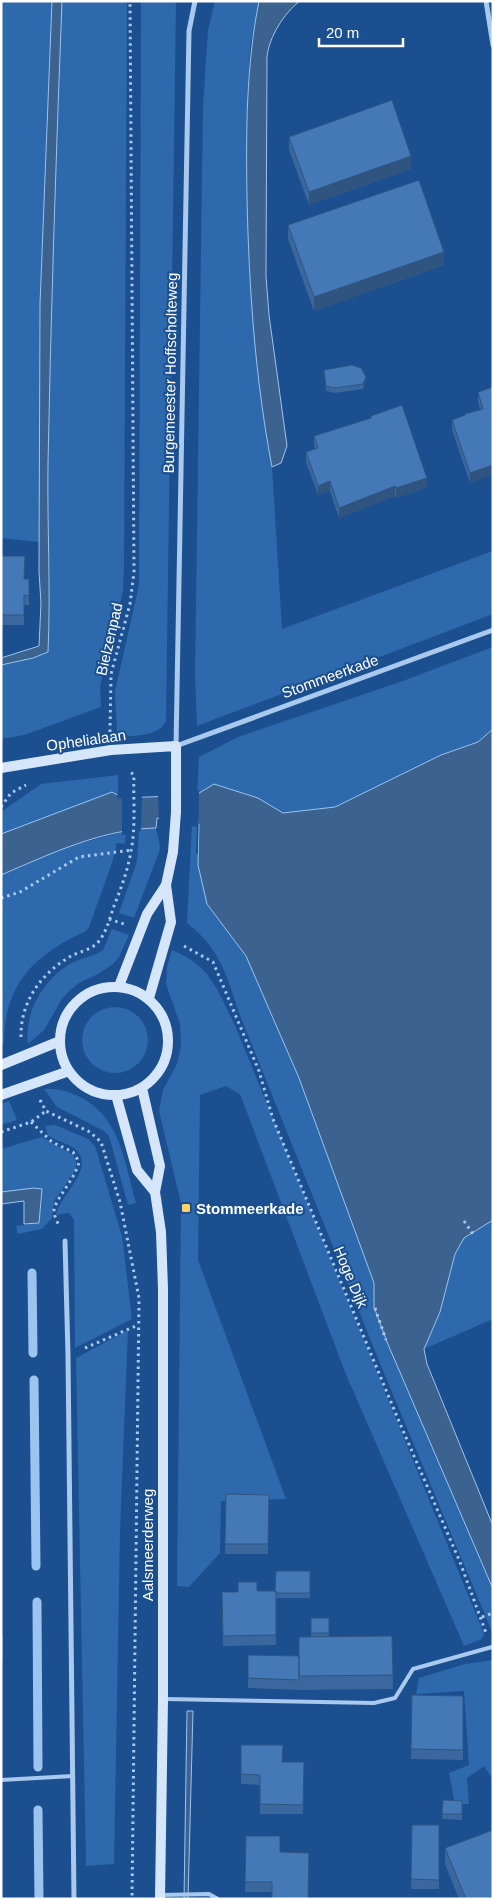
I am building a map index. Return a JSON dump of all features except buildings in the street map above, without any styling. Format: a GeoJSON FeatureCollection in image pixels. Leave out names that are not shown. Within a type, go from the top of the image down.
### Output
{"type":"FeatureCollection","features":[{"type":"Feature","properties":{"kind":"street","name":"Burgemeester Hoffscholteweg"},"geometry":{"type":"LineString","coordinates":[[176,746],[190,31],[195,1]]}},
{"type":"Feature","properties":{"kind":"street"},"geometry":{"type":"LineString","coordinates":[[486,1],[493,44]]}},
{"type":"Feature","properties":{"kind":"street","name":"Stommeerkade"},"geometry":{"type":"LineString","coordinates":[[176,746],[493,630]]}},
{"type":"Feature","properties":{"kind":"street","name":"Ophelialaan"},"geometry":{"type":"LineString","coordinates":[[1,768],[111,750],[176,746]]}},
{"type":"Feature","properties":{"kind":"street"},"geometry":{"type":"LineString","coordinates":[[149,998],[170,922],[166,884],[173,852],[177,766],[176,746]]}},
{"type":"Feature","properties":{"kind":"street"},"geometry":{"type":"LineString","coordinates":[[119,986],[147,914],[166,884]]}},
{"type":"Feature","properties":{"kind":"street"},"geometry":{"type":"LineString","coordinates":[[119,986],[140,992],[149,998],[159,1009],[166,1022],[169,1037],[168,1052],[163,1066],[154,1078],[142,1088],[130,1093],[116,1095],[89,1090],[69,1071],[64,1062],[60,1041],[66,1016],[73,1005],[93,990],[119,986]]}},
{"type":"Feature","properties":{"kind":"street"},"geometry":{"type":"LineString","coordinates":[[1,1065],[60,1041]]}},
{"type":"Feature","properties":{"kind":"street"},"geometry":{"type":"LineString","coordinates":[[1,1095],[69,1071]]}},
{"type":"Feature","properties":{"kind":"street","name":"Aalsmeerderweg"},"geometry":{"type":"LineString","coordinates":[[142,1088],[160,1166],[155,1192],[161,1232],[163,1289],[163,1699],[160,1897]]}},
{"type":"Feature","properties":{"kind":"street"},"geometry":{"type":"LineString","coordinates":[[116,1095],[137,1170],[155,1192]]}},
{"type":"Feature","properties":{"kind":"street"},"geometry":{"type":"LineString","coordinates":[[65,1241],[74,1899]]}},
{"type":"Feature","properties":{"kind":"lane"},"geometry":{"type":"LineString","coordinates":[[163,1699],[374,1703],[396,1698],[413,1670],[492,1647]]}},
{"type":"Feature","properties":{"kind":"lane"},"geometry":{"type":"LineString","coordinates":[[1,1780],[73,1776]]}},
{"type":"Feature","properties":{"kind":"lane"},"geometry":{"type":"LineString","coordinates":[[160,1897],[209,1894],[218,1899]]}},
{"type":"Feature","properties":{"kind":"path","name":"Bielzenpad"},"geometry":{"type":"LineString","coordinates":[[111,750],[109,706],[111,674],[130,604],[134,572],[135,534],[130,1]]}},
{"type":"Feature","properties":{"kind":"path"},"geometry":{"type":"LineString","coordinates":[[24,1056],[20,1032],[28,999],[41,979],[56,965],[90,948],[101,939],[127,872],[132,850],[134,775]]}},
{"type":"Feature","properties":{"kind":"path"},"geometry":{"type":"LineString","coordinates":[[1,898],[20,892],[79,857],[132,850]]}},
{"type":"Feature","properties":{"kind":"path","name":"Hoge Dijk"},"geometry":{"type":"LineString","coordinates":[[165,938],[194,950],[213,962],[259,1071],[274,1119],[482,1617],[492,1647]]}},
{"type":"Feature","properties":{"kind":"path"},"geometry":{"type":"LineString","coordinates":[[32,1085],[46,1111],[90,1132],[101,1142],[120,1202],[139,1298],[132,1899]]}},
{"type":"Feature","properties":{"kind":"path"},"geometry":{"type":"LineString","coordinates":[[1,1132],[31,1122],[46,1111]]}},
{"type":"Feature","properties":{"kind":"path"},"geometry":{"type":"LineString","coordinates":[[31,1122],[52,1142],[73,1152],[78,1157],[79,1162],[75,1177],[55,1205],[54,1212],[65,1241]]}},
{"type":"Feature","properties":{"kind":"path"},"geometry":{"type":"LineString","coordinates":[[464,1221],[475,1237]]}},
{"type":"Feature","properties":{"kind":"path"},"geometry":{"type":"LineString","coordinates":[[375,1308],[386,1340]]}},
{"type":"Feature","properties":{"kind":"path"},"geometry":{"type":"LineString","coordinates":[[68,1355],[138,1325]]}},
{"type":"Feature","properties":{"kind":"path"},"geometry":{"type":"LineString","coordinates":[[482,1617],[493,1613]]}},
{"type":"Feature","properties":{"kind":"shaded area"},"geometry":{"type":"Polygon","coordinates":[[[1,1],[52,1],[40,304],[39,542],[1,538],[1,1]]]}},
{"type":"Feature","properties":{"kind":"shaded area"},"geometry":{"type":"Polygon","coordinates":[[[52,1],[62,1],[49,405],[48,652],[33,658],[1,665],[1,658],[39,646],[41,603],[39,572],[40,304],[52,1]]]}},
{"type":"Feature","properties":{"kind":"shaded area"},"geometry":{"type":"Polygon","coordinates":[[[62,1],[127,1],[123,591],[100,687],[101,707],[24,735],[1,739],[1,665],[33,658],[48,652],[50,603],[49,402],[62,1]]]}},
{"type":"Feature","properties":{"kind":"shaded area"},"geometry":{"type":"Polygon","coordinates":[[[141,1],[176,1],[166,721],[163,726],[152,733],[119,737],[117,735],[115,691],[139,585],[141,1]]]}},
{"type":"Feature","properties":{"kind":"shaded area"},"geometry":{"type":"Polygon","coordinates":[[[215,1],[259,1],[250,47],[247,103],[249,265],[258,374],[272,467],[282,629],[493,551],[493,614],[197,726],[195,675],[203,106],[208,30],[215,1]]]}},
{"type":"Feature","properties":{"kind":"shaded area"},"geometry":{"type":"Polygon","coordinates":[[[259,1],[300,1],[288,12],[278,26],[268,49],[267,57],[266,276],[269,315],[287,446],[281,463],[272,467],[257,367],[249,265],[247,198],[249,74],[259,1]]]}},
{"type":"Feature","properties":{"kind":"shaded area"},"geometry":{"type":"Polygon","coordinates":[[[493,647],[493,729],[478,742],[441,755],[335,807],[283,813],[258,798],[197,795],[199,757],[238,737],[400,682],[493,647]]]}},
{"type":"Feature","properties":{"kind":"shaded area"},"geometry":{"type":"Polygon","coordinates":[[[493,729],[493,1220],[464,1238],[455,1254],[440,1312],[424,1349],[427,1364],[493,1526],[493,1589],[387,1342],[374,1307],[374,1283],[299,1078],[246,956],[207,904],[198,865],[199,824],[157,818],[156,828],[136,829],[96,838],[57,851],[1,875],[1,834],[112,792],[123,798],[196,795],[214,784],[258,798],[283,813],[335,807],[441,755],[478,742],[493,729]]]}},
{"type":"Feature","properties":{"kind":"shaded area"},"geometry":{"type":"Polygon","coordinates":[[[118,775],[118,795],[1,834],[1,812],[41,784],[118,775]]]}},
{"type":"Feature","properties":{"kind":"shaded area"},"geometry":{"type":"Polygon","coordinates":[[[192,824],[199,824],[198,865],[207,904],[246,956],[299,1078],[374,1283],[374,1307],[387,1342],[493,1589],[493,1634],[379,1361],[241,1018],[227,977],[216,954],[199,933],[187,923],[192,824]]]}},
{"type":"Feature","properties":{"kind":"shaded area"},"geometry":{"type":"Polygon","coordinates":[[[139,828],[156,828],[160,846],[134,918],[119,913],[137,861],[139,828]]]}},
{"type":"Feature","properties":{"kind":"shaded area"},"geometry":{"type":"Polygon","coordinates":[[[126,831],[125,844],[117,843],[112,863],[89,927],[86,931],[51,950],[25,974],[16,988],[10,1004],[5,1023],[4,1044],[1,1046],[1,875],[66,847],[126,831]]]}},
{"type":"Feature","properties":{"kind":"shaded area"},"geometry":{"type":"Polygon","coordinates":[[[112,929],[129,935],[119,957],[113,964],[79,983],[69,991],[62,999],[44,1030],[28,1044],[29,1021],[32,1009],[44,988],[51,979],[70,964],[103,950],[112,929]]]}},
{"type":"Feature","properties":{"kind":"shaded area"},"geometry":{"type":"Polygon","coordinates":[[[172,950],[196,963],[211,979],[234,1023],[484,1634],[482,1639],[464,1646],[345,1372],[240,1094],[226,1086],[200,1095],[198,1260],[286,1499],[221,1501],[220,1553],[189,1587],[177,1586],[181,1203],[159,1111],[163,1090],[177,1064],[181,1045],[180,1024],[166,984],[167,967],[172,950]]]}},
{"type":"Feature","properties":{"kind":"shaded area"},"geometry":{"type":"Polygon","coordinates":[[[108,1007],[122,1007],[134,1012],[143,1021],[148,1033],[146,1053],[139,1064],[122,1073],[108,1073],[96,1068],[87,1059],[82,1047],[82,1033],[87,1021],[96,1012],[108,1007]]]}},
{"type":"Feature","properties":{"kind":"shaded area"},"geometry":{"type":"Polygon","coordinates":[[[44,1089],[69,1092],[84,1099],[106,1119],[120,1145],[136,1203],[128,1205],[109,1136],[104,1131],[57,1107],[44,1089]]]}},
{"type":"Feature","properties":{"kind":"shaded area"},"geometry":{"type":"Polygon","coordinates":[[[9,1101],[17,1120],[1,1125],[1,1104],[9,1101]]]}},
{"type":"Feature","properties":{"kind":"shaded area"},"geometry":{"type":"Polygon","coordinates":[[[55,1125],[88,1139],[95,1146],[122,1236],[132,1319],[75,1348],[74,1219],[69,1213],[56,1215],[58,1208],[78,1176],[81,1160],[75,1149],[48,1135],[45,1126],[55,1125]]]}},
{"type":"Feature","properties":{"kind":"shaded area"},"geometry":{"type":"Polygon","coordinates":[[[42,1137],[73,1155],[76,1169],[54,1201],[52,1218],[42,1229],[18,1234],[16,1226],[39,1223],[41,1189],[1,1192],[1,1149],[42,1137]]]}},
{"type":"Feature","properties":{"kind":"shaded area"},"geometry":{"type":"Polygon","coordinates":[[[34,1188],[42,1189],[39,1223],[24,1224],[24,1201],[1,1204],[1,1192],[34,1188]]]}},
{"type":"Feature","properties":{"kind":"shaded area"},"geometry":{"type":"Polygon","coordinates":[[[493,1220],[493,1319],[424,1349],[440,1312],[455,1254],[464,1238],[493,1220]]]}},
{"type":"Feature","properties":{"kind":"shaded area"},"geometry":{"type":"Polygon","coordinates":[[[128,1330],[120,1532],[114,1864],[86,1866],[76,1358],[128,1330]]]}},
{"type":"Feature","properties":{"kind":"shaded area"},"geometry":{"type":"Polygon","coordinates":[[[493,1660],[493,1780],[484,1766],[467,1778],[469,1804],[455,1804],[449,1773],[469,1765],[464,1691],[416,1694],[419,1678],[465,1664],[493,1660]]]}},
{"type":"Feature","properties":{"kind":"shaded area"},"geometry":{"type":"Polygon","coordinates":[[[187,1711],[193,1711],[188,1899],[184,1899],[187,1711]]]}},
{"type":"Feature","properties":{"kind":"pier"},"geometry":{"type":"Polygon","coordinates":[[[199,790],[198,854],[196,853],[197,827],[159,821],[158,795],[196,792],[199,790]]]}},
{"type":"Feature","properties":{"kind":"pier"},"geometry":{"type":"Polygon","coordinates":[[[118,792],[123,795],[142,795],[141,831],[122,835],[122,799],[117,797],[118,792]]]}},
{"type":"Feature","properties":{"kind":"waterway"},"geometry":{"type":"LineString","coordinates":[[32,1273],[33,1353]]}},
{"type":"Feature","properties":{"kind":"waterway"},"geometry":{"type":"LineString","coordinates":[[34,1380],[36,1566]]}},
{"type":"Feature","properties":{"kind":"waterway"},"geometry":{"type":"LineString","coordinates":[[37,1602],[38,1767]]}},
{"type":"Feature","properties":{"kind":"waterway"},"geometry":{"type":"LineString","coordinates":[[38,1810],[39,1899]]}},
{"type":"Feature","properties":{"kind":"place","name":"Stommeerkade"},"geometry":{"type":"Point","coordinates":[186,1208]}}]}
